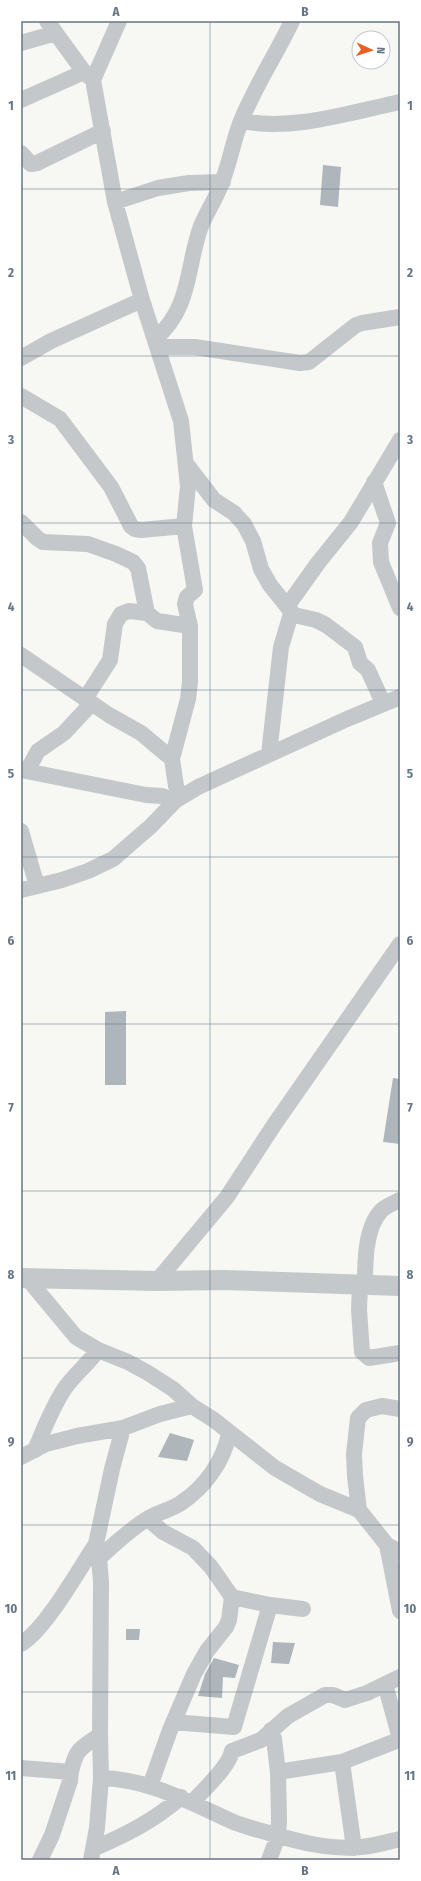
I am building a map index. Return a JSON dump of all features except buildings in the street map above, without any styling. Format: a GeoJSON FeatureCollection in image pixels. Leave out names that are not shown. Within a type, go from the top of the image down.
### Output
{"type":"FeatureCollection","features":[{"type":"Feature","properties":{"kind":"street"},"geometry":{"type":"LineString","coordinates":[[21,100],[88,76],[119,21]]}},
{"type":"Feature","properties":{"kind":"street"},"geometry":{"type":"LineString","coordinates":[[157,343],[168,328],[183,300],[201,225],[222,182],[234,139],[254,89],[280,46],[292,21]]}},
{"type":"Feature","properties":{"kind":"street"},"geometry":{"type":"LineString","coordinates":[[21,43],[52,27],[88,76],[103,131],[115,202],[142,300],[181,420],[188,486],[184,526],[195,590],[187,597],[185,604],[190,626],[191,651],[188,699],[172,759],[177,799]]}},
{"type":"Feature","properties":{"kind":"street"},"geometry":{"type":"LineString","coordinates":[[241,121],[261,124],[292,124],[400,102]]}},
{"type":"Feature","properties":{"kind":"street"},"geometry":{"type":"LineString","coordinates":[[21,153],[31,164],[36,163],[103,131]]}},
{"type":"Feature","properties":{"kind":"street"},"geometry":{"type":"LineString","coordinates":[[115,202],[158,188],[222,182]]}},
{"type":"Feature","properties":{"kind":"street"},"geometry":{"type":"LineString","coordinates":[[21,358],[50,341],[142,300]]}},
{"type":"Feature","properties":{"kind":"street"},"geometry":{"type":"LineString","coordinates":[[157,343],[195,347],[300,363],[309,362],[356,325],[400,317]]}},
{"type":"Feature","properties":{"kind":"street"},"geometry":{"type":"LineString","coordinates":[[21,396],[60,419],[110,487],[130,526],[135,529],[142,530],[184,526]]}},
{"type":"Feature","properties":{"kind":"street"},"geometry":{"type":"LineString","coordinates":[[269,754],[281,647],[291,610],[318,563],[351,522],[400,440]]}},
{"type":"Feature","properties":{"kind":"street"},"geometry":{"type":"LineString","coordinates":[[185,462],[214,500],[234,513],[244,524],[253,541],[261,569],[270,585],[291,610],[326,625],[355,646],[360,663],[371,676],[383,703]]}},
{"type":"Feature","properties":{"kind":"street"},"geometry":{"type":"LineString","coordinates":[[374,482],[394,518],[388,523],[380,542],[381,562],[400,608]]}},
{"type":"Feature","properties":{"kind":"street"},"geometry":{"type":"LineString","coordinates":[[21,522],[43,542],[88,544],[133,562],[138,568],[147,612],[157,621],[190,626]]}},
{"type":"Feature","properties":{"kind":"street"},"geometry":{"type":"LineString","coordinates":[[147,612],[129,611],[121,614],[115,624],[110,660],[88,701],[72,725],[38,751],[24,771],[146,795],[177,799]]}},
{"type":"Feature","properties":{"kind":"street"},"geometry":{"type":"LineString","coordinates":[[21,655],[88,701],[146,736],[172,759]]}},
{"type":"Feature","properties":{"kind":"street"},"geometry":{"type":"LineString","coordinates":[[21,890],[88,871],[113,859],[151,826],[177,799],[269,754],[383,703],[400,697]]}},
{"type":"Feature","properties":{"kind":"street"},"geometry":{"type":"LineString","coordinates":[[21,831],[37,886]]}},
{"type":"Feature","properties":{"kind":"street"},"geometry":{"type":"LineString","coordinates":[[157,1281],[227,1197],[274,1125],[400,944]]}},
{"type":"Feature","properties":{"kind":"street"},"geometry":{"type":"LineString","coordinates":[[400,1200],[381,1211],[367,1242],[359,1310],[362,1352],[369,1358],[400,1353]]}},
{"type":"Feature","properties":{"kind":"street"},"geometry":{"type":"LineString","coordinates":[[24,1278],[157,1281],[224,1280],[400,1286]]}},
{"type":"Feature","properties":{"kind":"street"},"geometry":{"type":"LineString","coordinates":[[24,1278],[76,1337],[98,1350],[128,1362],[173,1389],[192,1406],[214,1420],[229,1434],[291,1478],[320,1494],[359,1510],[394,1549],[400,1611]]}},
{"type":"Feature","properties":{"kind":"street"},"geometry":{"type":"LineString","coordinates":[[21,1469],[26,1452],[64,1389],[98,1350]]}},
{"type":"Feature","properties":{"kind":"street"},"geometry":{"type":"LineString","coordinates":[[26,1452],[46,1444],[77,1436],[123,1428],[160,1414],[192,1406]]}},
{"type":"Feature","properties":{"kind":"street"},"geometry":{"type":"LineString","coordinates":[[359,1510],[354,1454],[358,1418],[366,1410],[382,1406],[400,1409]]}},
{"type":"Feature","properties":{"kind":"street"},"geometry":{"type":"LineString","coordinates":[[92,1855],[98,1828],[101,1778],[98,1551],[112,1469],[123,1428]]}},
{"type":"Feature","properties":{"kind":"street"},"geometry":{"type":"LineString","coordinates":[[21,1644],[39,1628],[98,1551],[148,1519],[180,1504],[197,1490],[212,1474],[227,1445],[229,1434]]}},
{"type":"Feature","properties":{"kind":"street"},"geometry":{"type":"LineString","coordinates":[[148,1519],[163,1532],[193,1548],[212,1567],[232,1597],[229,1620],[226,1627],[203,1657],[173,1722],[150,1786]]}},
{"type":"Feature","properties":{"kind":"street"},"geometry":{"type":"LineString","coordinates":[[232,1597],[270,1605],[303,1609]]}},
{"type":"Feature","properties":{"kind":"street"},"geometry":{"type":"LineString","coordinates":[[92,1855],[186,1800],[224,1766],[230,1758],[234,1727],[270,1605]]}},
{"type":"Feature","properties":{"kind":"street"},"geometry":{"type":"LineString","coordinates":[[232,1751],[261,1740],[288,1716],[325,1696],[333,1695],[345,1700],[400,1677]]}},
{"type":"Feature","properties":{"kind":"street"},"geometry":{"type":"LineString","coordinates":[[278,1772],[342,1762],[396,1741],[398,1735],[385,1684]]}},
{"type":"Feature","properties":{"kind":"street"},"geometry":{"type":"LineString","coordinates":[[173,1722],[234,1727]]}},
{"type":"Feature","properties":{"kind":"street"},"geometry":{"type":"LineString","coordinates":[[269,1860],[278,1836],[278,1772],[274,1739],[271,1730]]}},
{"type":"Feature","properties":{"kind":"street"},"geometry":{"type":"LineString","coordinates":[[40,1860],[56,1822],[70,1781],[74,1756],[78,1750],[100,1735]]}},
{"type":"Feature","properties":{"kind":"street"},"geometry":{"type":"LineString","coordinates":[[342,1762],[358,1852]]}},
{"type":"Feature","properties":{"kind":"street"},"geometry":{"type":"LineString","coordinates":[[21,1768],[71,1772]]}},
{"type":"Feature","properties":{"kind":"street"},"geometry":{"type":"LineString","coordinates":[[101,1778],[130,1781],[150,1786],[186,1800],[238,1824],[278,1836],[323,1846],[358,1852],[400,1838]]}}]}
